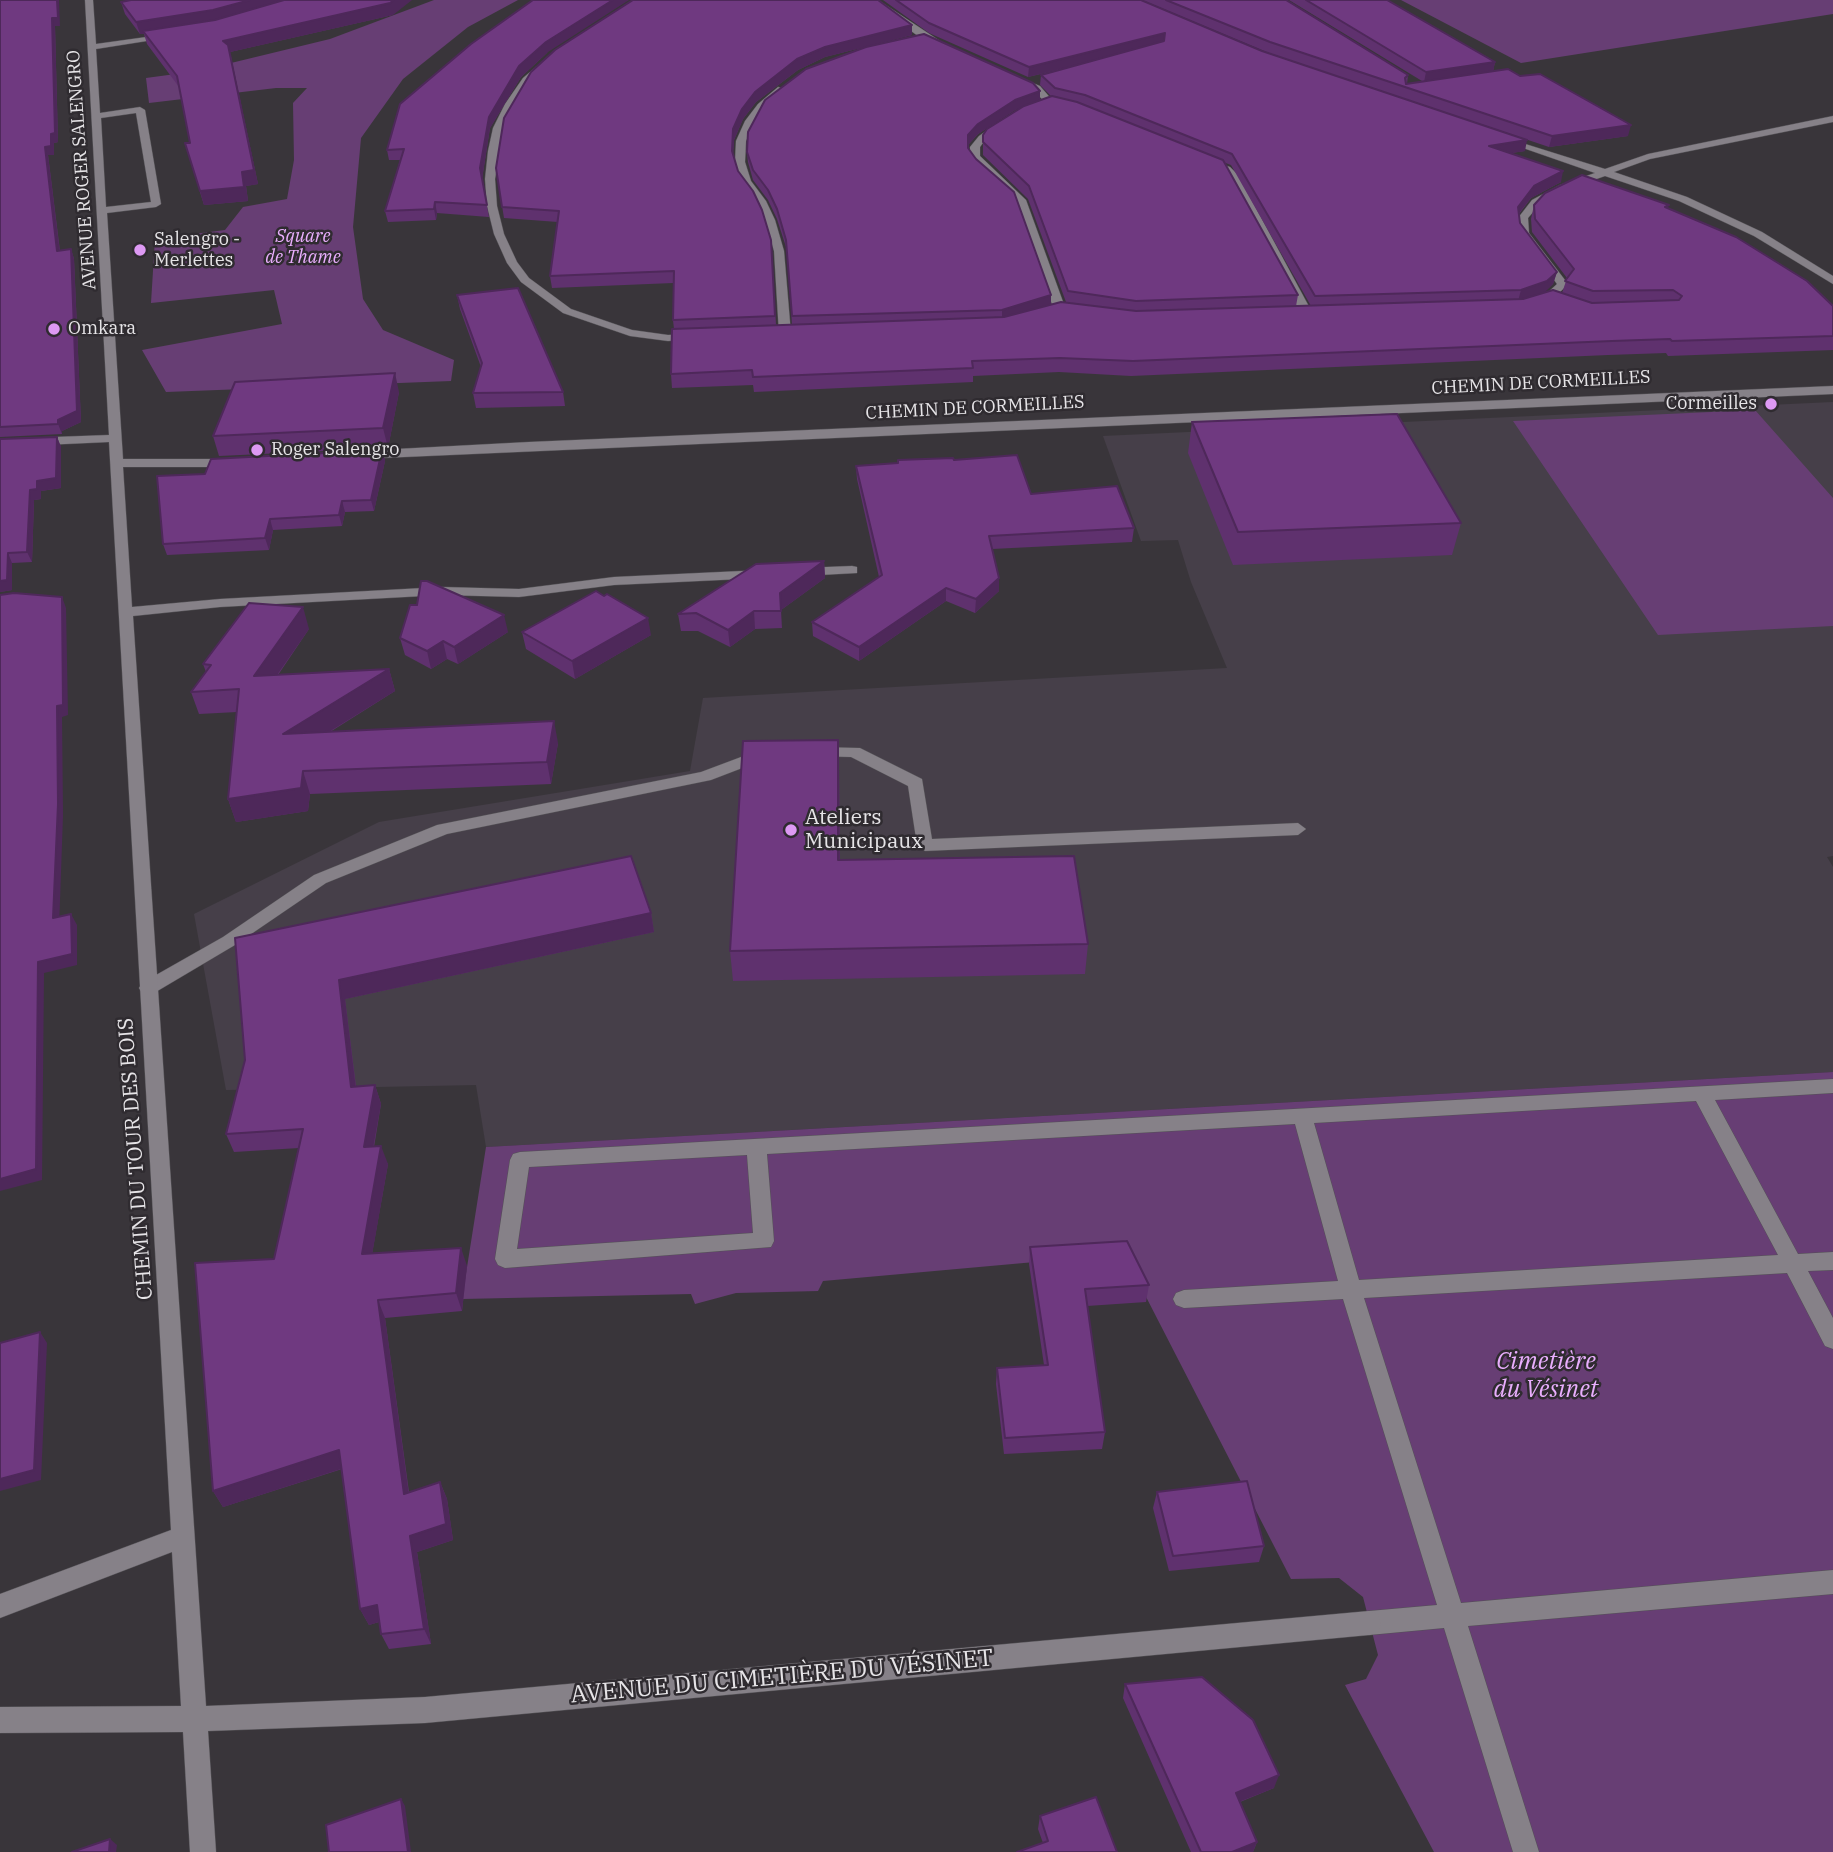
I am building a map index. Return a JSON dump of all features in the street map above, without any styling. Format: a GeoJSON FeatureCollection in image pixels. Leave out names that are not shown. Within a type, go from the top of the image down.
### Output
{"type":"FeatureCollection","features":[{"type":"Feature","properties":{"kind":"street","name":"AVENUE ROGER SALENGRO"},"geometry":{"type":"LineString","coordinates":[[89,0],[118,463]]}},
{"type":"Feature","properties":{"kind":"street"},"geometry":{"type":"LineString","coordinates":[[873,0],[925,37],[947,48]]}},
{"type":"Feature","properties":{"kind":"street"},"geometry":{"type":"LineString","coordinates":[[92,47],[176,36]]}},
{"type":"Feature","properties":{"kind":"street"},"geometry":{"type":"LineString","coordinates":[[912,40],[925,37]]}},
{"type":"Feature","properties":{"kind":"street"},"geometry":{"type":"LineString","coordinates":[[544,64],[526,80],[510,104],[498,128],[493,151],[490,178],[492,206],[499,234],[512,262],[525,280],[546,298],[567,311],[596,323],[630,333],[668,338],[708,337]]}},
{"type":"Feature","properties":{"kind":"street"},"geometry":{"type":"LineString","coordinates":[[1003,74],[1028,83],[1043,93],[1050,103]]}},
{"type":"Feature","properties":{"kind":"street"},"geometry":{"type":"LineString","coordinates":[[1028,83],[1041,79]]}},
{"type":"Feature","properties":{"kind":"street"},"geometry":{"type":"LineString","coordinates":[[785,334],[779,251],[761,201],[746,181],[740,162],[741,141],[750,121],[761,106],[791,82]]}},
{"type":"Feature","properties":{"kind":"street"},"geometry":{"type":"LineString","coordinates":[[1036,108],[1050,103],[1080,110]]}},
{"type":"Feature","properties":{"kind":"street"},"geometry":{"type":"LineString","coordinates":[[96,116],[140,110],[156,204],[102,211]]}},
{"type":"Feature","properties":{"kind":"street"},"geometry":{"type":"LineString","coordinates":[[1529,303],[1549,296],[1563,284],[1524,233],[1523,218],[1535,202],[1564,187],[1647,157],[1833,120]]}},
{"type":"Feature","properties":{"kind":"street"},"geometry":{"type":"LineString","coordinates":[[1008,121],[982,138],[975,147],[975,156],[981,165],[1021,200],[1055,312],[1072,312]]}},
{"type":"Feature","properties":{"kind":"street"},"geometry":{"type":"LineString","coordinates":[[1501,137],[1683,199],[1758,234],[1833,281]]}},
{"type":"Feature","properties":{"kind":"street"},"geometry":{"type":"LineString","coordinates":[[1193,155],[1218,164],[1233,175],[1307,314]]}},
{"type":"Feature","properties":{"kind":"street"},"geometry":{"type":"LineString","coordinates":[[1549,296],[1562,302]]}},
{"type":"Feature","properties":{"kind":"street"},"geometry":{"type":"LineString","coordinates":[[1293,314],[1320,314]]}},
{"type":"Feature","properties":{"kind":"street"},"geometry":{"type":"LineString","coordinates":[[772,334],[799,334]]}},
{"type":"Feature","properties":{"kind":"street","name":"CHEMIN DE CORMEILLES"},"geometry":{"type":"LineString","coordinates":[[348,456],[858,431],[1833,390]]}},
{"type":"Feature","properties":{"kind":"street"},"geometry":{"type":"LineString","coordinates":[[0,443],[116,438]]}},
{"type":"Feature","properties":{"kind":"street"},"geometry":{"type":"LineString","coordinates":[[118,463],[154,465],[251,462]]}},
{"type":"Feature","properties":{"kind":"street","name":"CHEMIN DU TOUR DES BOIS"},"geometry":{"type":"LineString","coordinates":[[118,463],[148,988],[203,1852]]}},
{"type":"Feature","properties":{"kind":"street"},"geometry":{"type":"LineString","coordinates":[[127,611],[442,591],[519,593],[614,581],[852,570]]}},
{"type":"Feature","properties":{"kind":"street"},"geometry":{"type":"LineString","coordinates":[[148,988],[229,941],[320,879],[443,828],[705,776],[761,753],[854,752],[916,783],[925,845],[1298,829]]}},
{"type":"Feature","properties":{"kind":"street"},"geometry":{"type":"LineString","coordinates":[[756,1147],[764,1241],[505,1259],[520,1160],[1833,1086]]}},
{"type":"Feature","properties":{"kind":"street"},"geometry":{"type":"LineString","coordinates":[[1702,1094],[1833,1339]]}},
{"type":"Feature","properties":{"kind":"street"},"geometry":{"type":"LineString","coordinates":[[1302,1116],[1351,1289],[1526,1852]]}},
{"type":"Feature","properties":{"kind":"street"},"geometry":{"type":"LineString","coordinates":[[1184,1299],[1833,1261]]}},
{"type":"Feature","properties":{"kind":"street"},"geometry":{"type":"LineString","coordinates":[[0,1606],[184,1536]]}},
{"type":"Feature","properties":{"kind":"street","name":"AVENUE DU CIMETIÈRE DU VÉSINET"},"geometry":{"type":"LineString","coordinates":[[0,1720],[194,1719],[425,1710],[1833,1582]]}},
{"type":"Feature","properties":{"kind":"shaded area"},"geometry":{"type":"Polygon","coordinates":[[[1833,402],[1833,856],[1827,857],[1833,867],[1833,1072],[486,1147],[476,1085],[226,1090],[194,914],[379,822],[690,771],[703,698],[1227,668],[1191,582],[1178,540],[1141,541],[1103,436],[1833,402]]]}},
{"type":"Feature","properties":{"kind":"green space","name":"Square de Thame"},"geometry":{"type":"Polygon","coordinates":[[[434,0],[518,0],[468,27],[403,79],[361,138],[353,227],[363,299],[383,330],[454,360],[451,381],[166,392],[142,350],[282,324],[274,290],[151,303],[155,239],[225,230],[243,207],[287,199],[294,160],[293,103],[307,88],[276,88],[149,103],[146,78],[198,71],[330,39],[434,0]]]}},
{"type":"Feature","properties":{"kind":"green space"},"geometry":{"type":"Polygon","coordinates":[[[1401,0],[1833,0],[1833,14],[1521,63],[1401,0]]]}},
{"type":"Feature","properties":{"kind":"green space"},"geometry":{"type":"Polygon","coordinates":[[[1755,410],[1833,498],[1833,626],[1658,635],[1513,421],[1755,410]]]}},
{"type":"Feature","properties":{"kind":"green space","name":"Cimetière du Vésinet"},"geometry":{"type":"Polygon","coordinates":[[[1833,1072],[1833,1852],[1434,1852],[1345,1685],[1366,1679],[1378,1655],[1363,1597],[1339,1578],[1291,1579],[1124,1254],[823,1281],[818,1291],[736,1293],[695,1304],[691,1294],[462,1299],[486,1147],[1833,1072]]]}},
{"type":"Feature","properties":{"kind":"building"},"geometry":{"type":"Polygon","coordinates":[[[0,0],[57,0],[58,18],[52,18],[55,133],[51,134],[51,146],[45,147],[57,251],[71,249],[77,411],[58,420],[58,424],[0,427],[0,0]]]}},
{"type":"Feature","properties":{"kind":"building"},"geometry":{"type":"Polygon","coordinates":[[[250,0],[213,10],[136,22],[121,2],[250,0]]]}},
{"type":"Feature","properties":{"kind":"building"},"geometry":{"type":"Polygon","coordinates":[[[284,0],[394,0],[223,41],[228,45],[254,170],[242,172],[244,187],[200,191],[185,143],[190,143],[177,76],[143,31],[215,20],[284,0]]]}},
{"type":"Feature","properties":{"kind":"building"},"geometry":{"type":"Polygon","coordinates":[[[533,0],[613,0],[546,42],[519,66],[489,117],[480,168],[487,205],[435,202],[434,209],[385,211],[404,149],[387,150],[400,104],[471,44],[533,0]]]}},
{"type":"Feature","properties":{"kind":"building"},"geometry":{"type":"Polygon","coordinates":[[[633,0],[878,0],[912,25],[825,47],[797,59],[755,92],[742,109],[733,129],[732,151],[738,171],[753,191],[762,210],[771,240],[775,316],[673,320],[674,271],[550,276],[559,211],[502,207],[496,168],[504,118],[531,72],[555,50],[633,0]]]}},
{"type":"Feature","properties":{"kind":"building"},"geometry":{"type":"Polygon","coordinates":[[[896,0],[1141,0],[1262,51],[1527,140],[1489,146],[1563,171],[1534,186],[1518,207],[1520,223],[1557,272],[1547,281],[1521,290],[1315,296],[1232,154],[1085,95],[1055,88],[1041,75],[1164,41],[1165,33],[1029,67],[929,23],[896,0]]]}},
{"type":"Feature","properties":{"kind":"building"},"geometry":{"type":"Polygon","coordinates":[[[1166,0],[1286,0],[1408,75],[1405,78],[1406,84],[1508,69],[1520,76],[1540,74],[1631,125],[1552,136],[1270,42],[1166,0]]]}},
{"type":"Feature","properties":{"kind":"building"},"geometry":{"type":"Polygon","coordinates":[[[1306,0],[1387,0],[1495,62],[1426,72],[1306,0]]]}},
{"type":"Feature","properties":{"kind":"building"},"geometry":{"type":"Polygon","coordinates":[[[924,34],[1033,83],[1040,91],[1015,100],[978,124],[968,135],[968,148],[976,159],[1014,192],[1051,295],[1002,310],[792,316],[786,240],[777,209],[768,190],[753,170],[747,152],[748,132],[765,100],[806,69],[866,47],[924,34]]]}},
{"type":"Feature","properties":{"kind":"building"},"geometry":{"type":"Polygon","coordinates":[[[1052,96],[1077,102],[1223,160],[1298,295],[1136,301],[1068,291],[1029,186],[983,142],[987,129],[1024,106],[1052,96]]]}},
{"type":"Feature","properties":{"kind":"building"},"geometry":{"type":"Polygon","coordinates":[[[1582,175],[1669,205],[1665,207],[1736,237],[1807,281],[1833,306],[1833,336],[1612,341],[1133,361],[1060,358],[972,361],[973,368],[753,377],[752,370],[671,374],[672,329],[1004,317],[1061,302],[1136,311],[1523,299],[1553,290],[1592,303],[1679,300],[1682,296],[1673,290],[1593,291],[1565,281],[1574,269],[1535,219],[1534,205],[1545,193],[1582,175]]]}},
{"type":"Feature","properties":{"kind":"building"},"geometry":{"type":"Polygon","coordinates":[[[518,288],[563,392],[473,393],[482,363],[457,295],[518,288]]]}},
{"type":"Feature","properties":{"kind":"building"},"geometry":{"type":"Polygon","coordinates":[[[395,373],[383,428],[213,436],[235,382],[395,373]]]}},
{"type":"Feature","properties":{"kind":"building"},"geometry":{"type":"Polygon","coordinates":[[[1397,414],[1461,523],[1238,532],[1192,422],[1397,414]]]}},
{"type":"Feature","properties":{"kind":"building"},"geometry":{"type":"Polygon","coordinates":[[[57,437],[56,478],[37,481],[37,489],[30,490],[27,552],[8,553],[7,580],[0,581],[0,439],[57,437]]]}},
{"type":"Feature","properties":{"kind":"building"},"geometry":{"type":"Polygon","coordinates":[[[382,450],[371,500],[342,501],[339,515],[270,519],[265,538],[163,544],[157,476],[205,474],[211,459],[382,450]]]}},
{"type":"Feature","properties":{"kind":"building"},"geometry":{"type":"Polygon","coordinates":[[[1017,455],[1031,494],[1117,486],[1134,528],[989,536],[999,578],[976,599],[946,588],[859,647],[812,622],[882,575],[856,466],[898,463],[898,460],[954,460],[1017,455]]]}},
{"type":"Feature","properties":{"kind":"building"},"geometry":{"type":"Polygon","coordinates":[[[824,561],[780,593],[781,611],[754,611],[728,630],[696,613],[678,614],[756,564],[824,561]]]}},
{"type":"Feature","properties":{"kind":"building"},"geometry":{"type":"Polygon","coordinates":[[[421,581],[427,581],[504,615],[454,647],[443,641],[427,651],[400,638],[410,605],[417,605],[421,581]]]}},
{"type":"Feature","properties":{"kind":"building"},"geometry":{"type":"Polygon","coordinates":[[[596,591],[604,596],[607,594],[648,618],[572,661],[522,632],[596,591]]]}},
{"type":"Feature","properties":{"kind":"building"},"geometry":{"type":"Polygon","coordinates":[[[14,593],[62,597],[63,705],[57,706],[58,804],[53,918],[71,914],[72,954],[38,962],[36,1169],[0,1179],[0,595],[14,593]]]}},
{"type":"Feature","properties":{"kind":"building"},"geometry":{"type":"Polygon","coordinates":[[[249,603],[303,607],[254,676],[389,669],[283,734],[554,721],[547,762],[303,771],[301,788],[228,799],[239,689],[191,692],[211,665],[203,664],[249,603]]]}},
{"type":"Feature","properties":{"kind":"building"},"geometry":{"type":"Polygon","coordinates":[[[838,740],[838,860],[1074,856],[1088,944],[730,951],[743,741],[838,740]]]}},
{"type":"Feature","properties":{"kind":"building"},"geometry":{"type":"Polygon","coordinates":[[[631,856],[651,913],[339,980],[351,1087],[375,1085],[364,1147],[381,1146],[362,1254],[461,1248],[456,1293],[378,1300],[404,1494],[440,1482],[446,1524],[410,1536],[424,1629],[381,1634],[377,1605],[360,1609],[339,1450],[213,1491],[195,1263],[274,1259],[303,1129],[226,1134],[245,1060],[235,938],[631,856]]]}},
{"type":"Feature","properties":{"kind":"building"},"geometry":{"type":"Polygon","coordinates":[[[1127,1241],[1149,1285],[1085,1289],[1105,1432],[1005,1438],[997,1368],[1048,1365],[1030,1247],[1127,1241]]]}},
{"type":"Feature","properties":{"kind":"building"},"geometry":{"type":"Polygon","coordinates":[[[40,1332],[34,1470],[0,1479],[0,1343],[40,1332]]]}},
{"type":"Feature","properties":{"kind":"building"},"geometry":{"type":"Polygon","coordinates":[[[1247,1481],[1264,1546],[1173,1556],[1157,1492],[1247,1481]]]}},
{"type":"Feature","properties":{"kind":"building"},"geometry":{"type":"Polygon","coordinates":[[[1202,1677],[1253,1720],[1279,1775],[1236,1793],[1257,1842],[1232,1852],[1201,1852],[1125,1684],[1202,1677]]]}},
{"type":"Feature","properties":{"kind":"building"},"geometry":{"type":"Polygon","coordinates":[[[1096,1797],[1117,1852],[1017,1852],[1048,1841],[1040,1816],[1096,1797]]]}},
{"type":"Feature","properties":{"kind":"building"},"geometry":{"type":"Polygon","coordinates":[[[401,1799],[408,1852],[329,1852],[326,1825],[401,1799]]]}},
{"type":"Feature","properties":{"kind":"building"},"geometry":{"type":"Polygon","coordinates":[[[110,1839],[109,1852],[72,1852],[110,1839]]]}},
{"type":"Feature","properties":{"kind":"place","name":"Salengro - Merlettes"},"geometry":{"type":"Point","coordinates":[140,250]}},
{"type":"Feature","properties":{"kind":"place","name":"Omkara"},"geometry":{"type":"Point","coordinates":[54,329]}},
{"type":"Feature","properties":{"kind":"place","name":"Cormeilles"},"geometry":{"type":"Point","coordinates":[1771,404]}},
{"type":"Feature","properties":{"kind":"place","name":"Roger Salengro"},"geometry":{"type":"Point","coordinates":[257,450]}},
{"type":"Feature","properties":{"kind":"place","name":"Ateliers Municipaux"},"geometry":{"type":"Point","coordinates":[791,830]}}]}
